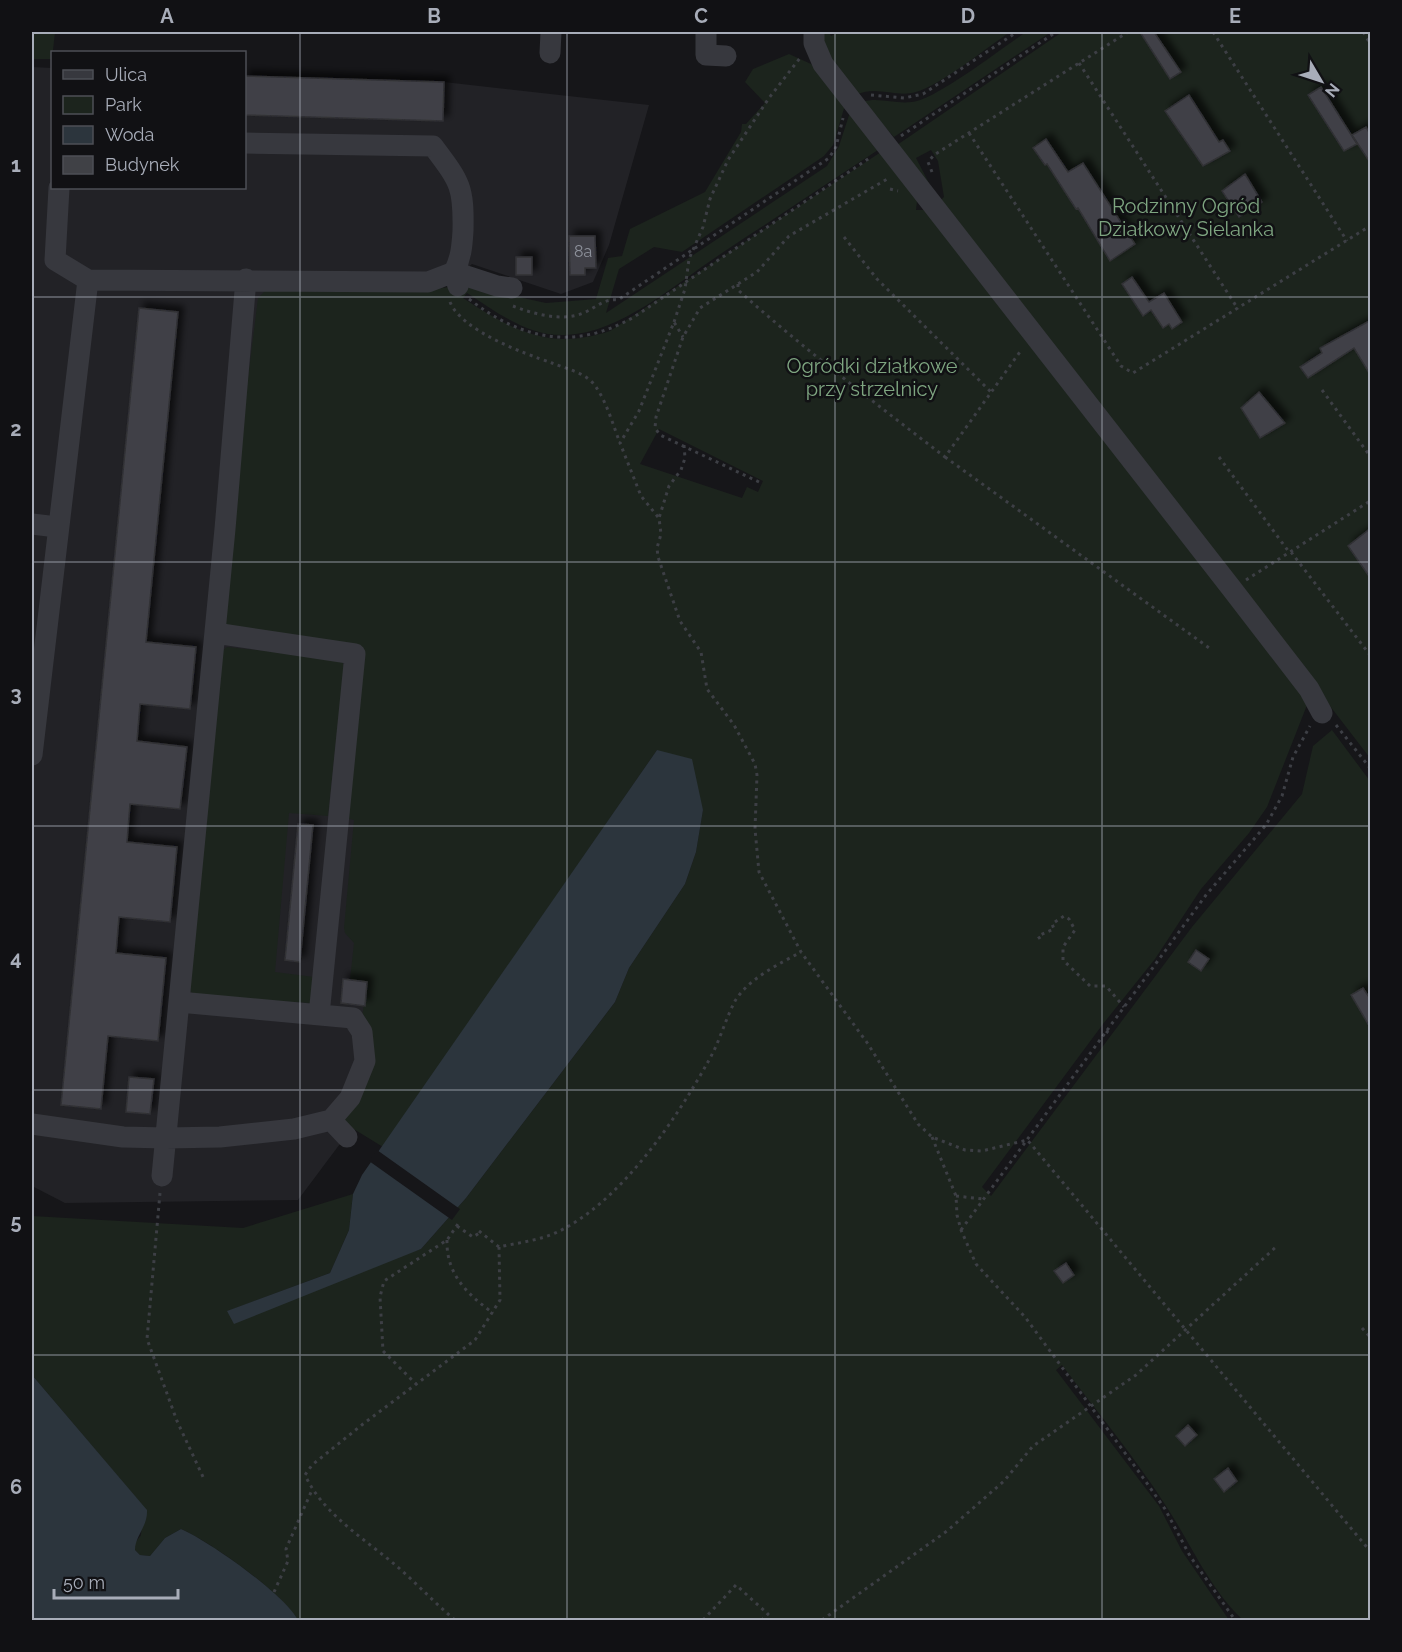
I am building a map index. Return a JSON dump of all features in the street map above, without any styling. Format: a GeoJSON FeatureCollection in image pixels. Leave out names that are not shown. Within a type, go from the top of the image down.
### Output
{"type":"FeatureCollection","features":[{"type":"Feature","properties":{"kind":"lane"},"geometry":{"type":"LineString","coordinates":[[550,53],[551,32]]}},
{"type":"Feature","properties":{"kind":"lane"},"geometry":{"type":"LineString","coordinates":[[706,32],[706,55],[726,56]]}},
{"type":"Feature","properties":{"kind":"lane"},"geometry":{"type":"LineString","coordinates":[[814,37],[823,64],[1303,681],[1322,713]]}},
{"type":"Feature","properties":{"kind":"lane"},"geometry":{"type":"LineString","coordinates":[[246,143],[433,146],[454,175],[464,196],[462,256],[456,287]]}},
{"type":"Feature","properties":{"kind":"lane"},"geometry":{"type":"LineString","coordinates":[[59,189],[55,260],[88,280],[246,279],[428,282],[456,287],[497,286],[511,297]]}},
{"type":"Feature","properties":{"kind":"lane"},"geometry":{"type":"LineString","coordinates":[[162,1176],[215,633],[246,279]]}},
{"type":"Feature","properties":{"kind":"lane"},"geometry":{"type":"LineString","coordinates":[[32,755],[57,526],[88,280]]}},
{"type":"Feature","properties":{"kind":"lane"},"geometry":{"type":"LineString","coordinates":[[32,524],[57,526]]}},
{"type":"Feature","properties":{"kind":"lane"},"geometry":{"type":"LineString","coordinates":[[215,633],[355,654],[319,1015]]}},
{"type":"Feature","properties":{"kind":"lane"},"geometry":{"type":"LineString","coordinates":[[32,1124],[123,1137],[220,1137],[294,1129],[331,1120],[350,1098],[364,1061],[362,1032],[353,1018],[179,1002]]}},
{"type":"Feature","properties":{"kind":"lane"},"geometry":{"type":"LineString","coordinates":[[331,1120],[347,1137]]}},
{"type":"Feature","properties":{"kind":"path"},"geometry":{"type":"LineString","coordinates":[[511,297],[563,317],[582,314],[610,299],[618,300],[829,158],[836,147],[844,113],[853,101],[869,95],[904,98],[923,94],[1017,32]]}},
{"type":"Feature","properties":{"kind":"path"},"geometry":{"type":"LineString","coordinates":[[456,287],[521,329],[557,338],[575,338],[604,331],[623,323],[1056,32]]}},
{"type":"Feature","properties":{"kind":"path"},"geometry":{"type":"LineString","coordinates":[[929,198],[936,190],[928,162],[969,133],[1128,32]]}},
{"type":"Feature","properties":{"kind":"path"},"geometry":{"type":"LineString","coordinates":[[1213,32],[1347,241]]}},
{"type":"Feature","properties":{"kind":"path"},"geometry":{"type":"LineString","coordinates":[[1364,32],[1371,43]]}},
{"type":"Feature","properties":{"kind":"path"},"geometry":{"type":"LineString","coordinates":[[621,443],[639,411],[674,322],[687,280],[689,259],[710,199],[728,160],[769,98],[814,37]]}},
{"type":"Feature","properties":{"kind":"path"},"geometry":{"type":"LineString","coordinates":[[1079,63],[1238,309]]}},
{"type":"Feature","properties":{"kind":"path"},"geometry":{"type":"LineString","coordinates":[[969,133],[1124,369],[1133,373],[1371,226]]}},
{"type":"Feature","properties":{"kind":"path"},"geometry":{"type":"LineString","coordinates":[[759,482],[660,435],[655,428],[656,417],[683,338],[700,308],[756,272],[789,236],[876,185]]}},
{"type":"Feature","properties":{"kind":"path"},"geometry":{"type":"LineString","coordinates":[[843,237],[877,279],[991,392]]}},
{"type":"Feature","properties":{"kind":"path"},"geometry":{"type":"LineString","coordinates":[[738,284],[738,290],[852,386],[945,457],[1212,650]]}},
{"type":"Feature","properties":{"kind":"path"},"geometry":{"type":"LineString","coordinates":[[456,287],[458,316],[511,347],[583,375],[596,386],[641,496],[659,518]]}},
{"type":"Feature","properties":{"kind":"path"},"geometry":{"type":"LineString","coordinates":[[674,322],[683,338]]}},
{"type":"Feature","properties":{"kind":"path"},"geometry":{"type":"LineString","coordinates":[[945,457],[1027,341]]}},
{"type":"Feature","properties":{"kind":"path"},"geometry":{"type":"LineString","coordinates":[[1322,390],[1371,456]]}},
{"type":"Feature","properties":{"kind":"path"},"geometry":{"type":"LineString","coordinates":[[684,445],[685,459],[681,470],[669,486],[659,518],[661,534],[657,548],[658,557],[677,614],[701,652],[707,689],[734,725],[755,764],[757,775],[755,829],[759,872],[801,952],[868,1044],[918,1124],[932,1137],[965,1150],[982,1151],[1027,1140]]}},
{"type":"Feature","properties":{"kind":"path"},"geometry":{"type":"LineString","coordinates":[[1219,457],[1371,655]]}},
{"type":"Feature","properties":{"kind":"path"},"geometry":{"type":"LineString","coordinates":[[1238,585],[1371,501]]}},
{"type":"Feature","properties":{"kind":"path"},"geometry":{"type":"LineString","coordinates":[[961,1230],[1206,895],[1266,825],[1282,796],[1293,757],[1311,724],[1322,713],[1340,728],[1371,768]]}},
{"type":"Feature","properties":{"kind":"path"},"geometry":{"type":"LineString","coordinates":[[1040,939],[1038,936],[1054,930],[1052,924],[1055,920],[1064,916],[1069,919],[1075,930],[1063,947],[1063,960],[1090,986],[1106,986],[1124,1007]]}},
{"type":"Feature","properties":{"kind":"path"},"geometry":{"type":"LineString","coordinates":[[417,1385],[383,1352],[380,1297],[384,1281],[447,1240],[458,1225],[473,1237],[480,1232],[499,1247],[534,1240],[554,1233],[580,1218],[632,1174],[709,1061],[735,1001],[771,969],[801,952]]}},
{"type":"Feature","properties":{"kind":"path"},"geometry":{"type":"LineString","coordinates":[[1106,1031],[1111,1035]]}},
{"type":"Feature","properties":{"kind":"path"},"geometry":{"type":"LineString","coordinates":[[932,1137],[956,1196],[961,1230],[976,1264],[1025,1317],[1165,1509],[1190,1556],[1235,1620]]}},
{"type":"Feature","properties":{"kind":"path"},"geometry":{"type":"LineString","coordinates":[[1027,1140],[1188,1329],[1371,1551]]}},
{"type":"Feature","properties":{"kind":"path"},"geometry":{"type":"LineString","coordinates":[[162,1176],[147,1339],[177,1421],[204,1479]]}},
{"type":"Feature","properties":{"kind":"path"},"geometry":{"type":"LineString","coordinates":[[956,1196],[983,1198]]}},
{"type":"Feature","properties":{"kind":"path"},"geometry":{"type":"LineString","coordinates":[[447,1240],[446,1256],[455,1278],[476,1300],[493,1313]]}},
{"type":"Feature","properties":{"kind":"path"},"geometry":{"type":"LineString","coordinates":[[822,1620],[947,1531],[1004,1481],[1034,1446],[1137,1376],[1277,1246]]}},
{"type":"Feature","properties":{"kind":"path"},"geometry":{"type":"LineString","coordinates":[[455,1620],[401,1570],[325,1507],[312,1490],[305,1475],[312,1465],[475,1340],[500,1300],[499,1247]]}},
{"type":"Feature","properties":{"kind":"path"},"geometry":{"type":"LineString","coordinates":[[1362,1328],[1371,1337]]}},
{"type":"Feature","properties":{"kind":"path"},"geometry":{"type":"LineString","coordinates":[[274,1592],[288,1561],[286,1549],[312,1490]]}},
{"type":"Feature","properties":{"kind":"path"},"geometry":{"type":"LineString","coordinates":[[703,1620],[736,1585],[768,1614],[762,1620]]}},
{"type":"Feature","properties":{"kind":"shaded area"},"geometry":{"type":"Polygon","coordinates":[[[32,67],[51,68],[51,189],[246,189],[246,76],[444,82],[649,105],[609,245],[593,282],[561,294],[472,264],[402,321],[393,1073],[298,1200],[65,1203],[32,1186],[32,67]]]}},
{"type":"Feature","properties":{"kind":"green space"},"geometry":{"type":"Polygon","coordinates":[[[32,32],[55,32],[51,59],[32,59],[32,32]]]}},
{"type":"Feature","properties":{"kind":"green space"},"geometry":{"type":"Polygon","coordinates":[[[823,32],[829,32],[831,36],[838,32],[1010,32],[926,88],[901,94],[871,91],[856,95],[826,58],[823,32]]]}},
{"type":"Feature","properties":{"kind":"green space"},"geometry":{"type":"Polygon","coordinates":[[[1026,32],[1051,32],[894,137],[862,102],[876,100],[910,102],[928,97],[956,81],[1026,32]]]}},
{"type":"Feature","properties":{"kind":"green space","name":"Rodzinny Ogród Działkowy Sielanka"},"geometry":{"type":"Polygon","coordinates":[[[1062,32],[1370,32],[1370,758],[941,200],[944,197],[938,161],[931,150],[916,158],[931,187],[897,145],[1062,32]]]}},
{"type":"Feature","properties":{"kind":"green space","name":"Ogródki działkowe przy strzelnicy"},"geometry":{"type":"Polygon","coordinates":[[[789,54],[811,64],[846,102],[833,145],[824,156],[682,252],[654,247],[619,269],[606,313],[827,166],[839,146],[851,109],[881,148],[649,304],[608,325],[587,332],[552,335],[526,328],[467,293],[463,298],[516,328],[550,338],[588,337],[610,331],[884,150],[918,193],[916,210],[928,210],[1309,700],[1267,807],[1249,833],[1201,889],[1155,959],[1103,1024],[982,1187],[991,1196],[1192,927],[1302,794],[1313,746],[1332,730],[1370,781],[1370,1620],[1243,1620],[1210,1580],[1142,1470],[1062,1365],[1056,1370],[1159,1506],[1182,1551],[1229,1620],[298,1620],[261,1582],[210,1545],[181,1529],[165,1538],[150,1556],[140,1555],[135,1550],[135,1543],[141,1535],[143,1506],[32,1375],[32,1216],[243,1228],[353,1194],[349,1230],[330,1273],[228,1311],[421,1249],[466,1198],[615,1002],[629,968],[685,884],[696,852],[703,810],[657,750],[383,1147],[339,1120],[359,1091],[362,1018],[367,982],[350,980],[354,943],[345,933],[344,928],[354,820],[346,818],[363,653],[224,628],[233,499],[258,298],[268,288],[416,292],[462,285],[546,303],[596,299],[608,258],[622,256],[630,229],[705,192],[741,132],[742,124],[746,124],[765,103],[745,82],[753,69],[789,54]],[[659,429],[640,464],[742,498],[747,487],[758,492],[763,481],[659,429]]]}},
{"type":"Feature","properties":{"kind":"green space"},"geometry":{"type":"Polygon","coordinates":[[[227,647],[341,659],[344,666],[328,816],[289,813],[275,972],[314,977],[311,1003],[197,997],[191,992],[187,980],[221,652],[227,647]]]}},
{"type":"Feature","properties":{"kind":"water"},"geometry":{"type":"Polygon","coordinates":[[[657,750],[692,759],[703,810],[696,852],[685,884],[629,968],[615,1002],[466,1198],[421,1249],[234,1324],[227,1311],[330,1273],[349,1230],[353,1194],[362,1175],[657,750]]]}},
{"type":"Feature","properties":{"kind":"water"},"geometry":{"type":"Polygon","coordinates":[[[32,1375],[147,1510],[146,1521],[135,1550],[140,1555],[150,1556],[165,1538],[181,1529],[245,1569],[278,1597],[298,1620],[32,1620],[32,1375]]]}},
{"type":"Feature","properties":{"kind":"pier"},"geometry":{"type":"Polygon","coordinates":[[[377,1150],[460,1209],[452,1220],[369,1161],[377,1150]]]}},
{"type":"Feature","properties":{"kind":"building"},"geometry":{"type":"Polygon","coordinates":[[[1140,32],[1154,32],[1181,72],[1170,79],[1140,32]]]}},
{"type":"Feature","properties":{"kind":"building"},"geometry":{"type":"Polygon","coordinates":[[[246,76],[444,82],[443,121],[246,115],[246,76]]]}},
{"type":"Feature","properties":{"kind":"building"},"geometry":{"type":"Polygon","coordinates":[[[1321,87],[1357,144],[1344,151],[1308,95],[1321,87]]]}},
{"type":"Feature","properties":{"kind":"building"},"geometry":{"type":"Polygon","coordinates":[[[1189,95],[1219,142],[1223,140],[1230,151],[1203,166],[1165,111],[1189,95]]]}},
{"type":"Feature","properties":{"kind":"building"},"geometry":{"type":"Polygon","coordinates":[[[1366,127],[1371,136],[1371,164],[1352,135],[1366,127]]]}},
{"type":"Feature","properties":{"kind":"building"},"geometry":{"type":"Polygon","coordinates":[[[1046,139],[1068,172],[1083,163],[1135,244],[1110,261],[1078,208],[1076,209],[1047,164],[1045,165],[1033,148],[1046,139]]]}},
{"type":"Feature","properties":{"kind":"building"},"geometry":{"type":"Polygon","coordinates":[[[1245,174],[1262,202],[1239,217],[1222,191],[1245,174]]]}},
{"type":"Feature","properties":{"kind":"building"},"geometry":{"type":"Polygon","coordinates":[[[569,236],[595,236],[596,268],[585,268],[585,275],[570,275],[569,236]]]}},
{"type":"Feature","properties":{"kind":"building"},"geometry":{"type":"Polygon","coordinates":[[[516,257],[532,257],[532,275],[516,275],[516,257]]]}},
{"type":"Feature","properties":{"kind":"building"},"geometry":{"type":"Polygon","coordinates":[[[1132,277],[1149,302],[1164,293],[1182,322],[1172,329],[1169,324],[1163,328],[1151,310],[1143,316],[1122,284],[1132,277]]]}},
{"type":"Feature","properties":{"kind":"building"},"geometry":{"type":"Polygon","coordinates":[[[139,308],[178,312],[146,642],[196,647],[190,709],[140,704],[137,741],[187,747],[180,809],[130,804],[127,842],[177,847],[170,922],[119,917],[116,953],[166,958],[158,1041],[108,1036],[101,1109],[61,1105],[139,308]]]}},
{"type":"Feature","properties":{"kind":"building"},"geometry":{"type":"Polygon","coordinates":[[[1371,320],[1371,376],[1354,348],[1308,378],[1300,367],[1322,353],[1320,348],[1371,320]]]}},
{"type":"Feature","properties":{"kind":"building"},"geometry":{"type":"Polygon","coordinates":[[[1259,392],[1285,423],[1260,438],[1241,408],[1259,392]]]}},
{"type":"Feature","properties":{"kind":"building"},"geometry":{"type":"Polygon","coordinates":[[[1371,528],[1371,579],[1348,546],[1371,528]]]}},
{"type":"Feature","properties":{"kind":"building"},"geometry":{"type":"Polygon","coordinates":[[[298,824],[313,825],[300,962],[285,960],[298,824]]]}},
{"type":"Feature","properties":{"kind":"building"},"geometry":{"type":"Polygon","coordinates":[[[1196,950],[1209,959],[1201,971],[1188,962],[1196,950]]]}},
{"type":"Feature","properties":{"kind":"building"},"geometry":{"type":"Polygon","coordinates":[[[343,979],[367,982],[365,1006],[341,1003],[343,979]]]}},
{"type":"Feature","properties":{"kind":"building"},"geometry":{"type":"Polygon","coordinates":[[[1363,988],[1371,1000],[1371,1029],[1351,995],[1363,988]]]}},
{"type":"Feature","properties":{"kind":"building"},"geometry":{"type":"Polygon","coordinates":[[[129,1077],[154,1079],[150,1114],[126,1112],[129,1077]]]}},
{"type":"Feature","properties":{"kind":"building"},"geometry":{"type":"Polygon","coordinates":[[[1066,1263],[1074,1275],[1063,1283],[1054,1271],[1066,1263]]]}},
{"type":"Feature","properties":{"kind":"building"},"geometry":{"type":"Polygon","coordinates":[[[1188,1425],[1197,1435],[1185,1446],[1176,1436],[1188,1425]]]}},
{"type":"Feature","properties":{"kind":"building"},"geometry":{"type":"Polygon","coordinates":[[[1228,1468],[1237,1481],[1224,1492],[1214,1479],[1228,1468]]]}}]}
